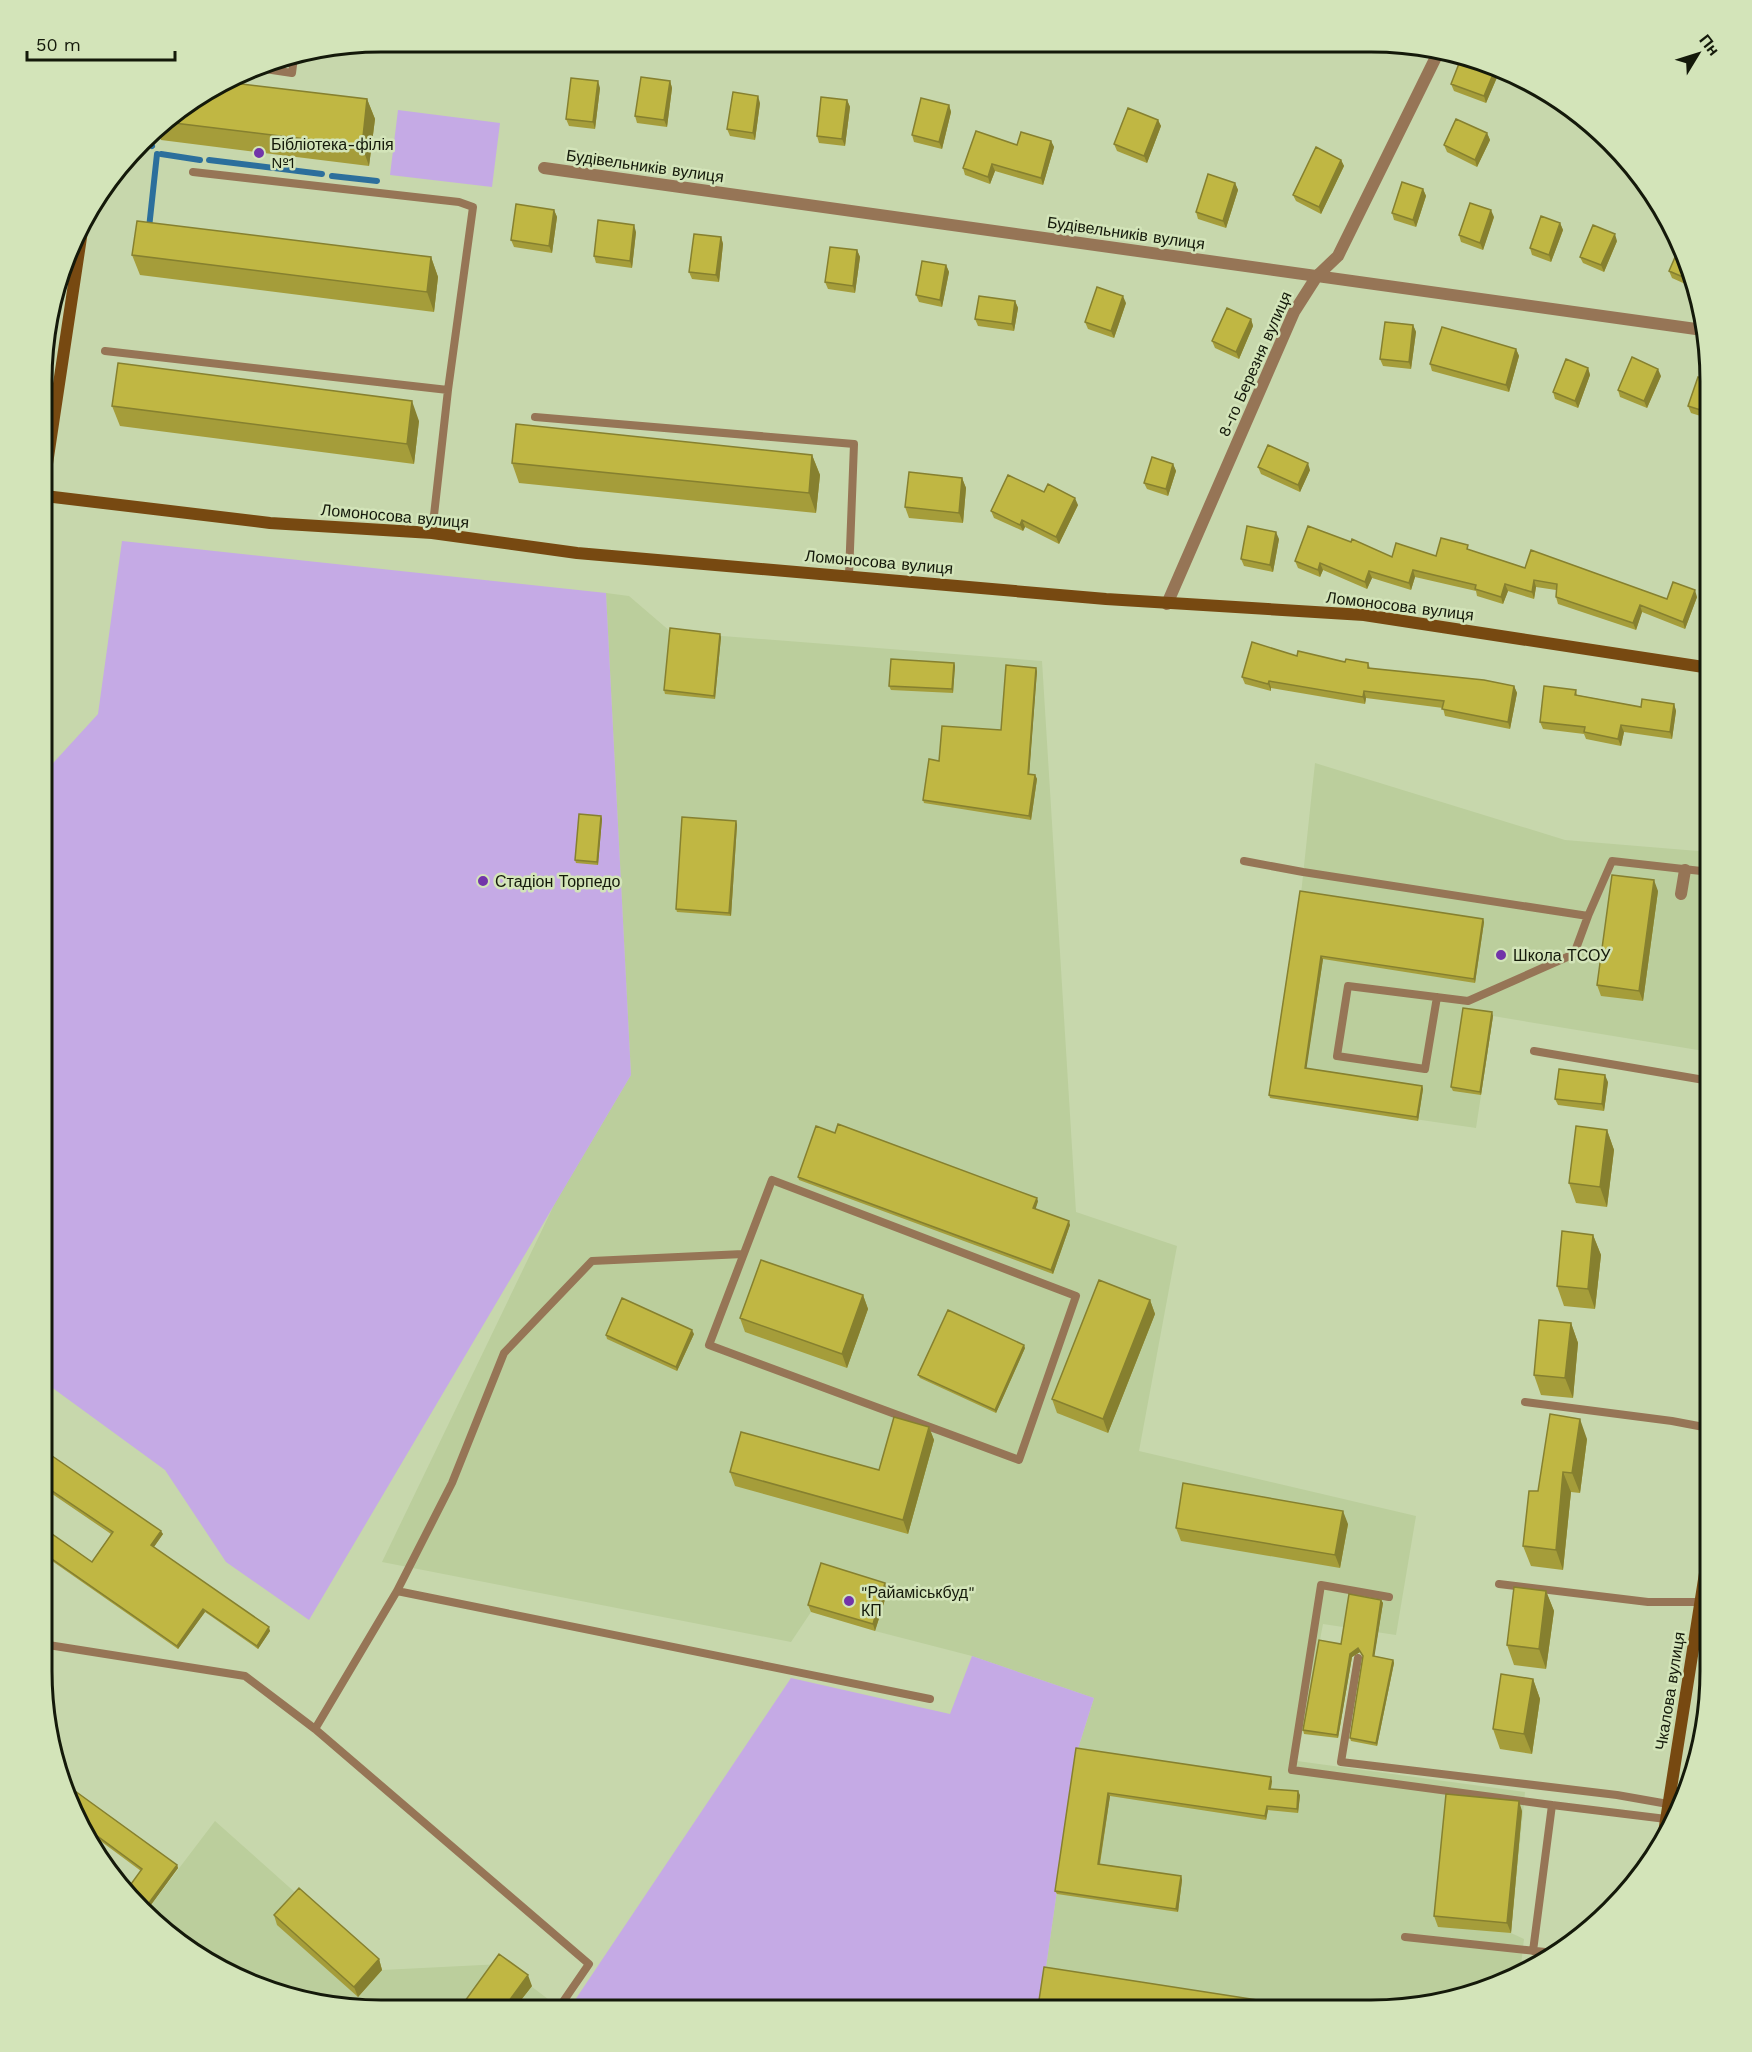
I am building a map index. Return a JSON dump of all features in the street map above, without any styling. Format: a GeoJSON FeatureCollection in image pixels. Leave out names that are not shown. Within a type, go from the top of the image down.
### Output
{"type":"FeatureCollection","features":[{"type":"Feature","properties":{"kind":"street","name":"8-го Березня вулиця"},"geometry":{"type":"LineString","coordinates":[[1167,604],[1294,312],[1317,276],[1338,256],[1435,59]]}},
{"type":"Feature","properties":{"kind":"street","name":"Будівельників вулиця"},"geometry":{"type":"LineString","coordinates":[[544,168],[1695,329]]}},
{"type":"Feature","properties":{"kind":"street"},"geometry":{"type":"LineString","coordinates":[[52,432],[80,252]]}},
{"type":"Feature","properties":{"kind":"street","name":"Ломоносова вулиця"},"geometry":{"type":"LineString","coordinates":[[52,497],[270,523],[432,533],[577,553],[1167,604],[1364,615],[1700,666]]}},
{"type":"Feature","properties":{"kind":"street"},"geometry":{"type":"LineString","coordinates":[[1681,894],[1685,870]]}},
{"type":"Feature","properties":{"kind":"street","name":"Чкалова вулиця"},"geometry":{"type":"LineString","coordinates":[[1667,1814],[1700,1608]]}},
{"type":"Feature","properties":{"kind":"lane"},"geometry":{"type":"LineString","coordinates":[[275,70],[292,73],[293,65]]}},
{"type":"Feature","properties":{"kind":"lane"},"geometry":{"type":"LineString","coordinates":[[193,172],[459,202],[473,207],[448,390],[432,533]]}},
{"type":"Feature","properties":{"kind":"lane"},"geometry":{"type":"LineString","coordinates":[[105,351],[448,390]]}},
{"type":"Feature","properties":{"kind":"lane"},"geometry":{"type":"LineString","coordinates":[[535,417],[854,444],[849,575]]}},
{"type":"Feature","properties":{"kind":"lane"},"geometry":{"type":"LineString","coordinates":[[1244,861],[1588,916]]}},
{"type":"Feature","properties":{"kind":"lane"},"geometry":{"type":"LineString","coordinates":[[1437,997],[1425,1069],[1336,1056],[1348,986],[1437,997],[1468,1001],[1574,954],[1612,861],[1700,871]]}},
{"type":"Feature","properties":{"kind":"lane"},"geometry":{"type":"LineString","coordinates":[[1534,1051],[1700,1079]]}},
{"type":"Feature","properties":{"kind":"lane"},"geometry":{"type":"LineString","coordinates":[[772,1180],[1076,1296],[1019,1460],[709,1345],[743,1254],[772,1180]]}},
{"type":"Feature","properties":{"kind":"lane"},"geometry":{"type":"LineString","coordinates":[[315,1729],[397,1591],[452,1483],[504,1353],[592,1261],[743,1254]]}},
{"type":"Feature","properties":{"kind":"lane"},"geometry":{"type":"LineString","coordinates":[[1525,1402],[1672,1420],[1700,1426]]}},
{"type":"Feature","properties":{"kind":"lane"},"geometry":{"type":"LineString","coordinates":[[1499,1584],[1648,1602],[1700,1602]]}},
{"type":"Feature","properties":{"kind":"lane"},"geometry":{"type":"LineString","coordinates":[[1389,1597],[1321,1585],[1292,1770],[1664,1819]]}},
{"type":"Feature","properties":{"kind":"lane"},"geometry":{"type":"LineString","coordinates":[[397,1591],[930,1699]]}},
{"type":"Feature","properties":{"kind":"lane"},"geometry":{"type":"LineString","coordinates":[[52,1646],[245,1677],[315,1729],[589,1964],[564,2000]]}},
{"type":"Feature","properties":{"kind":"lane"},"geometry":{"type":"LineString","coordinates":[[1358,1658],[1341,1762],[1606,1793],[1668,1804]]}},
{"type":"Feature","properties":{"kind":"lane"},"geometry":{"type":"LineString","coordinates":[[1533,1951],[1552,1805]]}},
{"type":"Feature","properties":{"kind":"lane"},"geometry":{"type":"LineString","coordinates":[[1406,1937],[1540,1952]]}},
{"type":"Feature","properties":{"kind":"shaded area"},"geometry":{"type":"Polygon","coordinates":[[[398,110],[500,123],[492,187],[390,175],[398,110]]]}},
{"type":"Feature","properties":{"kind":"shaded area"},"geometry":{"type":"Polygon","coordinates":[[[122,541],[606,593],[631,1075],[309,1620],[226,1562],[165,1470],[52,1388],[52,764],[98,714],[122,541]]]}},
{"type":"Feature","properties":{"kind":"shaded area"},"geometry":{"type":"Polygon","coordinates":[[[606,593],[629,596],[671,632],[1042,661],[1076,1212],[1177,1246],[1139,1451],[1416,1516],[1396,1635],[1323,1624],[1297,1761],[1525,1792],[1511,1933],[1524,1939],[1521,1963],[1476,1982],[1455,1988],[1392,1999],[1041,2000],[1077,1752],[1094,1698],[972,1656],[875,1631],[888,1590],[823,1571],[811,1612],[791,1642],[382,1562],[555,1203],[631,1075],[606,593]]]}},
{"type":"Feature","properties":{"kind":"shaded area","name":"Школа ТСОУ"},"geometry":{"type":"Polygon","coordinates":[[[1315,763],[1565,840],[1700,851],[1700,1050],[1493,1016],[1476,1128],[1270,1098],[1301,894],[1315,763]]]}},
{"type":"Feature","properties":{"kind":"shaded area"},"geometry":{"type":"Polygon","coordinates":[[[972,1656],[1094,1698],[1077,1752],[1041,2000],[575,2000],[791,1678],[950,1714],[972,1656]]]}},
{"type":"Feature","properties":{"kind":"shaded area"},"geometry":{"type":"Polygon","coordinates":[[[215,1821],[382,1970],[502,1964],[549,2000],[360,1999],[297,1988],[236,1966],[199,1944],[151,1905],[215,1821]]]}},
{"type":"Feature","properties":{"kind":"building"},"geometry":{"type":"Polygon","coordinates":[[[1458,65],[1492,76],[1484,96],[1451,84],[1458,65]]]}},
{"type":"Feature","properties":{"kind":"building"},"geometry":{"type":"Polygon","coordinates":[[[641,77],[670,81],[664,120],[635,116],[641,77]]]}},
{"type":"Feature","properties":{"kind":"building"},"geometry":{"type":"Polygon","coordinates":[[[571,78],[598,81],[593,122],[566,119],[571,78]]]}},
{"type":"Feature","properties":{"kind":"building"},"geometry":{"type":"Polygon","coordinates":[[[241,84],[367,99],[362,146],[178,123],[199,108],[241,84]]]}},
{"type":"Feature","properties":{"kind":"building"},"geometry":{"type":"Polygon","coordinates":[[[733,92],[758,96],[753,133],[727,129],[733,92]]]}},
{"type":"Feature","properties":{"kind":"building"},"geometry":{"type":"Polygon","coordinates":[[[821,97],[847,100],[842,139],[817,136],[821,97]]]}},
{"type":"Feature","properties":{"kind":"building"},"geometry":{"type":"Polygon","coordinates":[[[921,98],[949,105],[939,142],[912,135],[921,98]]]}},
{"type":"Feature","properties":{"kind":"building"},"geometry":{"type":"Polygon","coordinates":[[[1128,108],[1158,120],[1144,156],[1114,144],[1128,108]]]}},
{"type":"Feature","properties":{"kind":"building"},"geometry":{"type":"Polygon","coordinates":[[[1456,119],[1487,133],[1475,160],[1444,145],[1456,119]]]}},
{"type":"Feature","properties":{"kind":"building"},"geometry":{"type":"Polygon","coordinates":[[[976,131],[1017,145],[1021,132],[1051,141],[1041,178],[992,164],[988,177],[963,168],[976,131]]]}},
{"type":"Feature","properties":{"kind":"building"},"geometry":{"type":"Polygon","coordinates":[[[1316,147],[1341,160],[1319,207],[1293,195],[1316,147]]]}},
{"type":"Feature","properties":{"kind":"building"},"geometry":{"type":"Polygon","coordinates":[[[1208,174],[1235,183],[1223,221],[1196,212],[1208,174]]]}},
{"type":"Feature","properties":{"kind":"building"},"geometry":{"type":"Polygon","coordinates":[[[1402,182],[1423,189],[1413,220],[1392,213],[1402,182]]]}},
{"type":"Feature","properties":{"kind":"building"},"geometry":{"type":"Polygon","coordinates":[[[1470,203],[1491,210],[1480,243],[1459,235],[1470,203]]]}},
{"type":"Feature","properties":{"kind":"building"},"geometry":{"type":"Polygon","coordinates":[[[516,204],[554,210],[549,246],[511,240],[516,204]]]}},
{"type":"Feature","properties":{"kind":"building"},"geometry":{"type":"Polygon","coordinates":[[[1541,216],[1560,223],[1549,255],[1530,248],[1541,216]]]}},
{"type":"Feature","properties":{"kind":"building"},"geometry":{"type":"Polygon","coordinates":[[[598,220],[634,225],[630,261],[594,256],[598,220]]]}},
{"type":"Feature","properties":{"kind":"building"},"geometry":{"type":"Polygon","coordinates":[[[137,221],[431,257],[427,292],[132,255],[137,221]]]}},
{"type":"Feature","properties":{"kind":"building"},"geometry":{"type":"Polygon","coordinates":[[[1593,225],[1615,234],[1601,265],[1580,257],[1593,225]]]}},
{"type":"Feature","properties":{"kind":"building"},"geometry":{"type":"Polygon","coordinates":[[[694,234],[721,237],[716,275],[689,272],[694,234]]]}},
{"type":"Feature","properties":{"kind":"building"},"geometry":{"type":"Polygon","coordinates":[[[830,247],[857,250],[853,286],[825,282],[830,247]]]}},
{"type":"Feature","properties":{"kind":"building"},"geometry":{"type":"Polygon","coordinates":[[[1675,258],[1682,277],[1669,271],[1675,258]]]}},
{"type":"Feature","properties":{"kind":"building"},"geometry":{"type":"Polygon","coordinates":[[[922,261],[946,265],[940,300],[916,295],[922,261]]]}},
{"type":"Feature","properties":{"kind":"building"},"geometry":{"type":"Polygon","coordinates":[[[1097,287],[1123,296],[1111,331],[1085,322],[1097,287]]]}},
{"type":"Feature","properties":{"kind":"building"},"geometry":{"type":"Polygon","coordinates":[[[979,296],[1015,301],[1012,324],[975,319],[979,296]]]}},
{"type":"Feature","properties":{"kind":"building"},"geometry":{"type":"Polygon","coordinates":[[[1227,308],[1251,319],[1236,352],[1212,341],[1227,308]]]}},
{"type":"Feature","properties":{"kind":"building"},"geometry":{"type":"Polygon","coordinates":[[[1385,322],[1413,325],[1409,362],[1380,359],[1385,322]]]}},
{"type":"Feature","properties":{"kind":"building"},"geometry":{"type":"Polygon","coordinates":[[[1442,327],[1516,349],[1506,385],[1430,364],[1442,327]]]}},
{"type":"Feature","properties":{"kind":"building"},"geometry":{"type":"Polygon","coordinates":[[[1632,357],[1658,369],[1644,401],[1618,390],[1632,357]]]}},
{"type":"Feature","properties":{"kind":"building"},"geometry":{"type":"Polygon","coordinates":[[[1566,359],[1588,368],[1575,401],[1553,392],[1566,359]]]}},
{"type":"Feature","properties":{"kind":"building"},"geometry":{"type":"Polygon","coordinates":[[[118,363],[412,401],[407,444],[112,406],[118,363]]]}},
{"type":"Feature","properties":{"kind":"building"},"geometry":{"type":"Polygon","coordinates":[[[1698,377],[1700,378],[1700,410],[1688,406],[1698,377]]]}},
{"type":"Feature","properties":{"kind":"building"},"geometry":{"type":"Polygon","coordinates":[[[516,424],[812,455],[809,493],[512,463],[516,424]]]}},
{"type":"Feature","properties":{"kind":"building"},"geometry":{"type":"Polygon","coordinates":[[[1268,445],[1308,463],[1298,485],[1258,467],[1268,445]]]}},
{"type":"Feature","properties":{"kind":"building"},"geometry":{"type":"Polygon","coordinates":[[[1152,457],[1173,464],[1166,489],[1144,483],[1152,457]]]}},
{"type":"Feature","properties":{"kind":"building"},"geometry":{"type":"Polygon","coordinates":[[[909,472],[962,478],[959,513],[905,507],[909,472]]]}},
{"type":"Feature","properties":{"kind":"building"},"geometry":{"type":"Polygon","coordinates":[[[1008,475],[1044,492],[1048,484],[1075,498],[1056,537],[1022,520],[1020,525],[991,511],[1008,475]]]}},
{"type":"Feature","properties":{"kind":"building"},"geometry":{"type":"Polygon","coordinates":[[[1247,526],[1276,532],[1270,565],[1241,559],[1247,526]]]}},
{"type":"Feature","properties":{"kind":"building"},"geometry":{"type":"Polygon","coordinates":[[[1308,526],[1351,542],[1352,539],[1392,557],[1396,543],[1436,556],[1441,538],[1468,545],[1467,549],[1525,568],[1531,550],[1667,599],[1673,582],[1695,590],[1683,622],[1640,605],[1633,623],[1556,597],[1557,584],[1534,580],[1532,592],[1505,584],[1501,597],[1475,589],[1476,585],[1413,570],[1409,583],[1369,571],[1365,582],[1320,563],[1318,570],[1295,561],[1308,526]]]}},
{"type":"Feature","properties":{"kind":"building"},"geometry":{"type":"Polygon","coordinates":[[[670,628],[720,634],[714,696],[664,690],[670,628]]]}},
{"type":"Feature","properties":{"kind":"building"},"geometry":{"type":"Polygon","coordinates":[[[1252,642],[1297,656],[1298,651],[1345,662],[1346,659],[1368,663],[1368,668],[1484,680],[1514,686],[1508,722],[1442,709],[1444,701],[1364,691],[1363,697],[1269,681],[1268,684],[1242,677],[1252,642]]]}},
{"type":"Feature","properties":{"kind":"building"},"geometry":{"type":"Polygon","coordinates":[[[891,659],[954,663],[952,689],[889,686],[891,659]]]}},
{"type":"Feature","properties":{"kind":"building"},"geometry":{"type":"Polygon","coordinates":[[[1006,665],[1036,668],[1028,774],[1035,775],[1029,816],[923,800],[929,759],[939,761],[942,726],[1001,730],[1006,665]]]}},
{"type":"Feature","properties":{"kind":"building"},"geometry":{"type":"Polygon","coordinates":[[[1544,686],[1576,690],[1575,695],[1641,707],[1642,699],[1674,704],[1670,732],[1621,725],[1618,739],[1584,732],[1585,727],[1540,722],[1544,686]]]}},
{"type":"Feature","properties":{"kind":"building"},"geometry":{"type":"Polygon","coordinates":[[[579,814],[601,816],[597,862],[575,860],[579,814]]]}},
{"type":"Feature","properties":{"kind":"building"},"geometry":{"type":"Polygon","coordinates":[[[682,817],[736,821],[729,913],[676,909],[682,817]]]}},
{"type":"Feature","properties":{"kind":"building"},"geometry":{"type":"Polygon","coordinates":[[[1612,875],[1654,880],[1639,991],[1597,985],[1612,875]]]}},
{"type":"Feature","properties":{"kind":"building"},"geometry":{"type":"Polygon","coordinates":[[[1300,891],[1483,919],[1474,979],[1321,956],[1305,1068],[1422,1086],[1417,1117],[1269,1095],[1300,891]]]}},
{"type":"Feature","properties":{"kind":"building"},"geometry":{"type":"Polygon","coordinates":[[[1463,1008],[1492,1012],[1480,1092],[1451,1087],[1463,1008]]]}},
{"type":"Feature","properties":{"kind":"building"},"geometry":{"type":"Polygon","coordinates":[[[1559,1069],[1605,1075],[1602,1104],[1555,1099],[1559,1069]]]}},
{"type":"Feature","properties":{"kind":"building"},"geometry":{"type":"Polygon","coordinates":[[[838,1124],[1037,1198],[1033,1208],[1069,1221],[1051,1270],[798,1177],[816,1126],[835,1133],[838,1124]]]}},
{"type":"Feature","properties":{"kind":"building"},"geometry":{"type":"Polygon","coordinates":[[[1576,1126],[1607,1130],[1600,1187],[1569,1183],[1576,1126]]]}},
{"type":"Feature","properties":{"kind":"building"},"geometry":{"type":"Polygon","coordinates":[[[1562,1231],[1593,1235],[1588,1289],[1557,1286],[1562,1231]]]}},
{"type":"Feature","properties":{"kind":"building"},"geometry":{"type":"Polygon","coordinates":[[[761,1260],[863,1295],[842,1354],[740,1318],[761,1260]]]}},
{"type":"Feature","properties":{"kind":"building"},"geometry":{"type":"Polygon","coordinates":[[[1099,1280],[1150,1300],[1103,1419],[1052,1399],[1099,1280]]]}},
{"type":"Feature","properties":{"kind":"building"},"geometry":{"type":"Polygon","coordinates":[[[622,1298],[692,1330],[676,1367],[606,1335],[622,1298]]]}},
{"type":"Feature","properties":{"kind":"building"},"geometry":{"type":"Polygon","coordinates":[[[948,1310],[1024,1345],[995,1410],[918,1375],[948,1310]]]}},
{"type":"Feature","properties":{"kind":"building"},"geometry":{"type":"Polygon","coordinates":[[[1539,1320],[1571,1323],[1565,1378],[1534,1375],[1539,1320]]]}},
{"type":"Feature","properties":{"kind":"building"},"geometry":{"type":"Polygon","coordinates":[[[1550,1414],[1580,1419],[1572,1473],[1563,1472],[1556,1550],[1523,1546],[1529,1491],[1538,1491],[1550,1414]]]}},
{"type":"Feature","properties":{"kind":"building"},"geometry":{"type":"Polygon","coordinates":[[[894,1417],[929,1427],[903,1520],[730,1472],[741,1432],[879,1470],[894,1417]]]}},
{"type":"Feature","properties":{"kind":"building"},"geometry":{"type":"Polygon","coordinates":[[[52,1456],[161,1531],[151,1545],[269,1627],[257,1646],[203,1609],[177,1646],[52,1559],[52,1534],[92,1562],[113,1532],[52,1491],[52,1456]]]}},
{"type":"Feature","properties":{"kind":"building"},"geometry":{"type":"Polygon","coordinates":[[[1183,1483],[1343,1511],[1335,1555],[1176,1528],[1183,1483]]]}},
{"type":"Feature","properties":{"kind":"building","name":"\"Райаміськбуд\" КП"},"geometry":{"type":"Polygon","coordinates":[[[821,1563],[885,1583],[873,1624],[808,1605],[821,1563]]]}},
{"type":"Feature","properties":{"kind":"building"},"geometry":{"type":"Polygon","coordinates":[[[1514,1587],[1546,1591],[1539,1649],[1507,1645],[1514,1587]]]}},
{"type":"Feature","properties":{"kind":"building"},"geometry":{"type":"Polygon","coordinates":[[[1349,1594],[1381,1600],[1373,1656],[1393,1660],[1376,1743],[1350,1738],[1363,1656],[1358,1648],[1350,1654],[1337,1735],[1303,1730],[1319,1640],[1341,1644],[1349,1594]]]}},
{"type":"Feature","properties":{"kind":"building"},"geometry":{"type":"Polygon","coordinates":[[[1501,1674],[1533,1679],[1524,1734],[1493,1729],[1501,1674]]]}},
{"type":"Feature","properties":{"kind":"building"},"geometry":{"type":"Polygon","coordinates":[[[1076,1748],[1271,1777],[1269,1789],[1298,1791],[1297,1809],[1267,1806],[1265,1816],[1108,1793],[1098,1864],[1181,1876],[1176,1909],[1055,1891],[1076,1748]]]}},
{"type":"Feature","properties":{"kind":"building"},"geometry":{"type":"Polygon","coordinates":[[[76,1792],[177,1865],[149,1903],[131,1884],[142,1869],[98,1836],[86,1816],[76,1792]]]}},
{"type":"Feature","properties":{"kind":"building"},"geometry":{"type":"Polygon","coordinates":[[[1446,1794],[1519,1801],[1507,1923],[1434,1916],[1446,1794]]]}},
{"type":"Feature","properties":{"kind":"building"},"geometry":{"type":"Polygon","coordinates":[[[299,1888],[379,1959],[354,1987],[274,1915],[299,1888]]]}},
{"type":"Feature","properties":{"kind":"building"},"geometry":{"type":"Polygon","coordinates":[[[499,1954],[528,1975],[510,2000],[466,2000],[499,1954]]]}},
{"type":"Feature","properties":{"kind":"building"},"geometry":{"type":"Polygon","coordinates":[[[1044,1967],[1258,2000],[1039,2000],[1044,1967]]]}},
{"type":"Feature","properties":{"kind":"waterway"},"geometry":{"type":"LineString","coordinates":[[149,228],[157,154]]}},
{"type":"Feature","properties":{"kind":"waterway"},"geometry":{"type":"LineString","coordinates":[[161,154],[200,160]]}},
{"type":"Feature","properties":{"kind":"waterway"},"geometry":{"type":"LineString","coordinates":[[209,160],[322,174]]}},
{"type":"Feature","properties":{"kind":"waterway"},"geometry":{"type":"LineString","coordinates":[[332,176],[377,181]]}},
{"type":"Feature","properties":{"kind":"place","name":"Бібліотека-філія №1"},"geometry":{"type":"Point","coordinates":[259,153]}},
{"type":"Feature","properties":{"kind":"place","name":"Стадіон Торпедо"},"geometry":{"type":"Point","coordinates":[483,881]}},
{"type":"Feature","properties":{"kind":"place","name":"Школа ТСОУ"},"geometry":{"type":"Point","coordinates":[1501,955]}},
{"type":"Feature","properties":{"kind":"place","name":"\"Райаміськбуд\" КП"},"geometry":{"type":"Point","coordinates":[849,1601]}}]}
